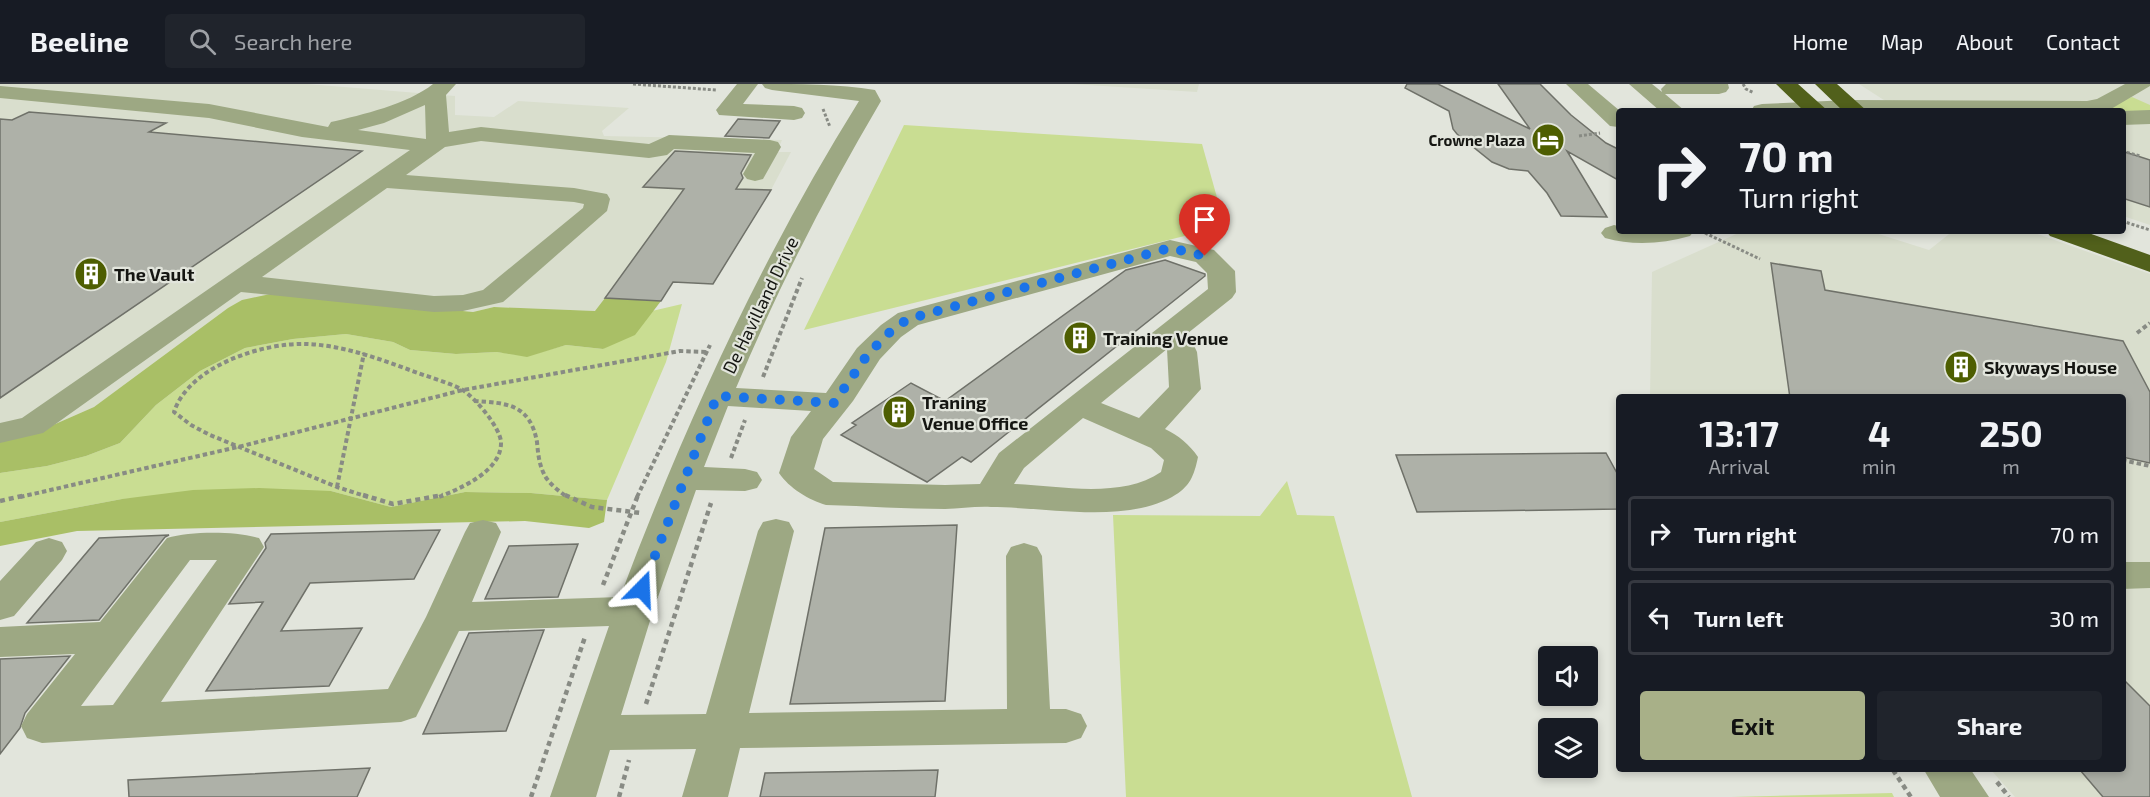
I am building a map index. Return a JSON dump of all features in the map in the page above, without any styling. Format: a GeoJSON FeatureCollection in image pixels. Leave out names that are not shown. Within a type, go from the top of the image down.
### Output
{"type":"FeatureCollection","features":[{"type":"Feature","properties":{"kind":"highway"},"geometry":{"type":"LineString","coordinates":[[1786,84],[1813,108]]}},
{"type":"Feature","properties":{"kind":"highway"},"geometry":{"type":"LineString","coordinates":[[1825,84],[1853,108]]}},
{"type":"Feature","properties":{"kind":"highway"},"geometry":{"type":"LineString","coordinates":[[2067,234],[2150,264]]}},
{"type":"Feature","properties":{"kind":"highway"},"geometry":{"type":"LineString","coordinates":[[2116,234],[2150,246]]}},
{"type":"Feature","properties":{"kind":"street"},"geometry":{"type":"LineString","coordinates":[[748,84],[727,110],[794,113]]}},
{"type":"Feature","properties":{"kind":"street","name":"De Havilland Drive"},"geometry":{"type":"LineString","coordinates":[[573,797],[634,611],[684,478],[735,353],[795,231],[870,101],[868,94],[853,90],[772,84]]}},
{"type":"Feature","properties":{"kind":"street"},"geometry":{"type":"LineString","coordinates":[[1576,84],[1616,119]]}},
{"type":"Feature","properties":{"kind":"street"},"geometry":{"type":"LineString","coordinates":[[1639,84],[1670,108]]}},
{"type":"Feature","properties":{"kind":"street"},"geometry":{"type":"LineString","coordinates":[[1671,89],[1719,88],[1718,84]]}},
{"type":"Feature","properties":{"kind":"street"},"geometry":{"type":"LineString","coordinates":[[1851,84],[1897,101],[1937,107]]}},
{"type":"Feature","properties":{"kind":"street"},"geometry":{"type":"LineString","coordinates":[[302,130],[355,126],[393,113],[440,88]]}},
{"type":"Feature","properties":{"kind":"street"},"geometry":{"type":"LineString","coordinates":[[0,433],[32,426],[434,143],[440,88]]}},
{"type":"Feature","properties":{"kind":"street"},"geometry":{"type":"LineString","coordinates":[[0,92],[209,111],[302,130],[434,143],[481,134],[649,151],[660,150],[669,142],[770,147],[755,174]]}},
{"type":"Feature","properties":{"kind":"street"},"geometry":{"type":"LineString","coordinates":[[1853,108],[2087,107],[2141,92]]}},
{"type":"Feature","properties":{"kind":"street"},"geometry":{"type":"LineString","coordinates":[[2126,118],[2150,117]]}},
{"type":"Feature","properties":{"kind":"street"},"geometry":{"type":"LineString","coordinates":[[235,283],[434,303],[463,303],[493,296],[594,212],[598,199],[574,195],[381,180]]}},
{"type":"Feature","properties":{"kind":"street"},"geometry":{"type":"LineString","coordinates":[[1625,234],[1646,236],[1672,234]]}},
{"type":"Feature","properties":{"kind":"street"},"geometry":{"type":"LineString","coordinates":[[990,495],[1011,461],[1079,405],[1222,292],[1221,271],[1205,256],[1170,248],[908,319],[891,331],[868,354],[807,437],[796,473],[826,494],[990,495],[1102,500],[1138,497],[1160,489],[1177,477],[1181,457],[1163,441],[1079,405]]}},
{"type":"Feature","properties":{"kind":"street"},"geometry":{"type":"LineString","coordinates":[[1144,432],[1185,389],[1182,344],[1173,332]]}},
{"type":"Feature","properties":{"kind":"street"},"geometry":{"type":"LineString","coordinates":[[717,396],[834,403]]}},
{"type":"Feature","properties":{"kind":"street"},"geometry":{"type":"LineString","coordinates":[[684,478],[745,480]]}},
{"type":"Feature","properties":{"kind":"street"},"geometry":{"type":"LineString","coordinates":[[705,797],[776,531]]}},
{"type":"Feature","properties":{"kind":"street"},"geometry":{"type":"LineString","coordinates":[[124,722],[246,547],[180,547],[42,726],[124,722],[401,705],[446,617],[483,532]]}},
{"type":"Feature","properties":{"kind":"street"},"geometry":{"type":"LineString","coordinates":[[0,606],[49,551]]}},
{"type":"Feature","properties":{"kind":"street"},"geometry":{"type":"LineString","coordinates":[[595,733],[1048,726],[1024,556]]}},
{"type":"Feature","properties":{"kind":"street"},"geometry":{"type":"LineString","coordinates":[[2126,576],[2150,575]]}},
{"type":"Feature","properties":{"kind":"street"},"geometry":{"type":"LineString","coordinates":[[446,617],[634,611]]}},
{"type":"Feature","properties":{"kind":"street"},"geometry":{"type":"LineString","coordinates":[[0,642],[110,637]]}},
{"type":"Feature","properties":{"kind":"street"},"geometry":{"type":"LineString","coordinates":[[1947,772],[1966,797]]}},
{"type":"Feature","properties":{"kind":"path"},"geometry":{"type":"LineString","coordinates":[[2126,152],[2140,156]]}},
{"type":"Feature","properties":{"kind":"path"},"geometry":{"type":"LineString","coordinates":[[2126,221],[2150,230]]}},
{"type":"Feature","properties":{"kind":"path"},"geometry":{"type":"LineString","coordinates":[[1708,234],[1760,259]]}},
{"type":"Feature","properties":{"kind":"path"},"geometry":{"type":"LineString","coordinates":[[2137,333],[2150,323]]}},
{"type":"Feature","properties":{"kind":"path"},"geometry":{"type":"LineString","coordinates":[[308,344],[364,353],[463,390],[497,426],[501,444],[492,465],[469,484],[436,498],[393,504],[337,487],[242,446],[210,435],[174,412],[175,403],[185,389],[202,375],[239,356],[273,347],[308,344]]}},
{"type":"Feature","properties":{"kind":"path"},"geometry":{"type":"LineString","coordinates":[[0,501],[242,446],[463,390],[681,351],[735,353]]}},
{"type":"Feature","properties":{"kind":"path"},"geometry":{"type":"LineString","coordinates":[[337,487],[364,353]]}},
{"type":"Feature","properties":{"kind":"path"},"geometry":{"type":"LineString","coordinates":[[473,401],[497,403],[523,412],[534,430],[543,475],[563,494],[589,508],[631,510],[668,522]]}},
{"type":"Feature","properties":{"kind":"path"},"geometry":{"type":"LineString","coordinates":[[2126,461],[2150,466]]}},
{"type":"Feature","properties":{"kind":"path"},"geometry":{"type":"LineString","coordinates":[[1894,772],[1911,797]]}},
{"type":"Feature","properties":{"kind":"shaded area"},"geometry":{"type":"Polygon","coordinates":[[[0,84],[307,84],[455,96],[455,115],[494,117],[518,101],[629,108],[602,131],[604,136],[782,140],[777,152],[791,152],[771,190],[713,284],[673,282],[661,301],[596,311],[494,307],[473,312],[275,293],[228,308],[94,407],[53,425],[0,440],[0,84]]]}},
{"type":"Feature","properties":{"kind":"shaded area"},"geometry":{"type":"Polygon","coordinates":[[[1072,84],[1199,84],[1197,92],[1072,84]]]}},
{"type":"Feature","properties":{"kind":"shaded area"},"geometry":{"type":"Polygon","coordinates":[[[1859,84],[2150,84],[2150,225],[2126,217],[2126,108],[1896,108],[1859,84]]]}},
{"type":"Feature","properties":{"kind":"shaded area"},"geometry":{"type":"Polygon","coordinates":[[[1736,234],[1878,234],[1929,250],[1949,234],[2037,234],[2150,274],[2150,797],[2015,797],[1993,772],[2126,772],[2126,394],[1650,394],[1652,272],[1736,234]]]}},
{"type":"Feature","properties":{"kind":"green space"},"geometry":{"type":"Polygon","coordinates":[[[2132,97],[2150,105],[2150,113],[2126,111],[2126,108],[2102,108],[2132,97]]]}},
{"type":"Feature","properties":{"kind":"green space"},"geometry":{"type":"Polygon","coordinates":[[[904,125],[1202,144],[1225,226],[804,330],[904,125]]]}},
{"type":"Feature","properties":{"kind":"green space"},"geometry":{"type":"Polygon","coordinates":[[[275,293],[473,312],[494,307],[595,311],[605,298],[661,301],[635,335],[603,349],[566,345],[527,357],[497,352],[456,354],[410,350],[393,342],[346,334],[293,339],[245,348],[200,371],[156,405],[120,443],[86,456],[47,466],[0,473],[0,440],[53,425],[94,407],[228,308],[242,300],[275,293]]]}},
{"type":"Feature","properties":{"kind":"green space"},"geometry":{"type":"Polygon","coordinates":[[[682,304],[666,362],[607,500],[531,493],[465,492],[391,507],[331,491],[122,499],[0,522],[0,473],[47,466],[86,456],[120,443],[156,405],[200,371],[245,348],[293,339],[346,334],[393,342],[410,350],[456,354],[497,352],[527,356],[566,345],[603,349],[652,311],[682,304]]]}},
{"type":"Feature","properties":{"kind":"green space"},"geometry":{"type":"Polygon","coordinates":[[[1287,481],[1297,515],[1334,516],[1412,797],[1126,797],[1113,515],[1260,516],[1287,481]]]}},
{"type":"Feature","properties":{"kind":"green space"},"geometry":{"type":"Polygon","coordinates":[[[259,488],[331,491],[391,507],[465,492],[531,493],[607,500],[604,522],[589,528],[525,521],[77,531],[0,546],[0,522],[122,499],[193,490],[259,488]]]}},
{"type":"Feature","properties":{"kind":"green space"},"geometry":{"type":"Polygon","coordinates":[[[1892,793],[1894,797],[1731,797],[1892,793]]]}},
{"type":"Feature","properties":{"kind":"building"},"geometry":{"type":"Polygon","coordinates":[[[1407,84],[1438,84],[1530,129],[1498,84],[1540,84],[1571,115],[1606,143],[1616,148],[1616,179],[1567,151],[1607,217],[1561,216],[1547,193],[1528,171],[1509,169],[1492,162],[1457,134],[1453,129],[1449,111],[1405,88],[1407,84]]]}},
{"type":"Feature","properties":{"kind":"building","name":"The Vault"},"geometry":{"type":"Polygon","coordinates":[[[29,112],[166,123],[149,132],[362,151],[0,398],[0,119],[12,120],[29,112]]]}},
{"type":"Feature","properties":{"kind":"building"},"geometry":{"type":"Polygon","coordinates":[[[738,119],[780,121],[769,138],[725,136],[738,119]]]}},
{"type":"Feature","properties":{"kind":"building"},"geometry":{"type":"Polygon","coordinates":[[[675,151],[751,155],[741,173],[743,178],[736,189],[771,190],[713,284],[673,282],[661,301],[605,298],[684,189],[643,187],[675,151]]]}},
{"type":"Feature","properties":{"kind":"building"},"geometry":{"type":"Polygon","coordinates":[[[2126,152],[2150,160],[2150,207],[2126,199],[2126,152]]]}},
{"type":"Feature","properties":{"kind":"building","name":"Training Venue"},"geometry":{"type":"Polygon","coordinates":[[[1165,260],[1205,274],[1205,276],[971,462],[962,457],[927,482],[841,435],[856,425],[852,423],[911,383],[945,401],[1126,270],[1165,260]]]}},
{"type":"Feature","properties":{"kind":"building","name":"Skyways House"},"geometry":{"type":"Polygon","coordinates":[[[1771,263],[1821,271],[1825,290],[2123,341],[2150,392],[2150,463],[2126,458],[2126,394],[1789,394],[1771,263]]]}},
{"type":"Feature","properties":{"kind":"building"},"geometry":{"type":"Polygon","coordinates":[[[1606,453],[1616,471],[1616,509],[1417,512],[1396,455],[1606,453]]]}},
{"type":"Feature","properties":{"kind":"building"},"geometry":{"type":"Polygon","coordinates":[[[957,525],[945,701],[790,704],[825,528],[957,525]]]}},
{"type":"Feature","properties":{"kind":"building"},"geometry":{"type":"Polygon","coordinates":[[[440,530],[414,579],[310,583],[281,631],[362,628],[329,686],[206,691],[263,602],[229,604],[266,548],[265,543],[271,534],[440,530]]]}},
{"type":"Feature","properties":{"kind":"building"},"geometry":{"type":"Polygon","coordinates":[[[169,535],[165,537],[99,620],[27,623],[99,538],[169,535]]]}},
{"type":"Feature","properties":{"kind":"building"},"geometry":{"type":"Polygon","coordinates":[[[578,544],[558,597],[485,599],[509,546],[578,544]]]}},
{"type":"Feature","properties":{"kind":"building"},"geometry":{"type":"Polygon","coordinates":[[[544,630],[506,731],[423,734],[469,633],[544,630]]]}},
{"type":"Feature","properties":{"kind":"building"},"geometry":{"type":"Polygon","coordinates":[[[70,656],[25,713],[20,728],[0,754],[0,659],[70,656]]]}},
{"type":"Feature","properties":{"kind":"building"},"geometry":{"type":"Polygon","coordinates":[[[2126,682],[2150,706],[2150,797],[2103,797],[2082,772],[2126,772],[2126,682]]]}},
{"type":"Feature","properties":{"kind":"building"},"geometry":{"type":"Polygon","coordinates":[[[370,768],[357,797],[129,797],[128,780],[370,768]]]}},
{"type":"Feature","properties":{"kind":"building"},"geometry":{"type":"Polygon","coordinates":[[[938,770],[935,797],[760,797],[765,773],[938,770]]]}},
{"type":"Feature","properties":{"kind":"place","name":"Crowne Plaza"},"geometry":{"type":"Point","coordinates":[1548,140]}},
{"type":"Feature","properties":{"kind":"place","name":"The Vault"},"geometry":{"type":"Point","coordinates":[91,274]}},
{"type":"Feature","properties":{"kind":"place","name":"Training Venue"},"geometry":{"type":"Point","coordinates":[1080,338]}},
{"type":"Feature","properties":{"kind":"place","name":"Skyways House"},"geometry":{"type":"Point","coordinates":[1961,367]}},
{"type":"Feature","properties":{"kind":"place","name":"Traning Venue Office"},"geometry":{"type":"Point","coordinates":[899,412]}},
{"type":"Feature","properties":{"kind":"route"},"geometry":{"type":"LineString","coordinates":[[642,589],[717,396],[834,403],[868,354],[891,331],[908,319],[1170,248],[1189,250],[1205,256]]}}]}
